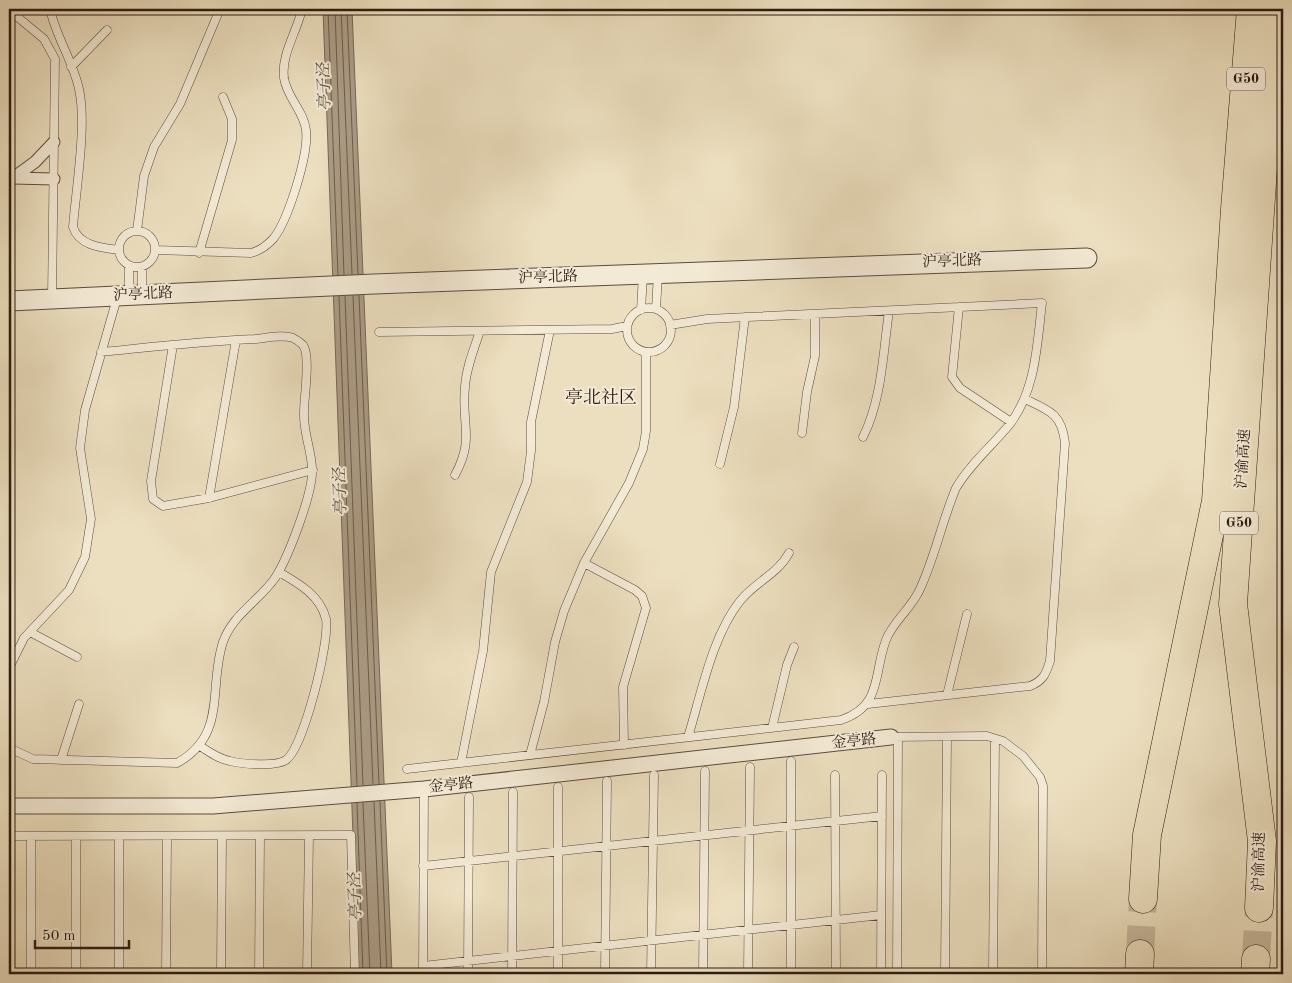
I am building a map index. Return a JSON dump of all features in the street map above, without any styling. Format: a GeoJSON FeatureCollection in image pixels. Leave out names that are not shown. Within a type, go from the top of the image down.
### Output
{"type":"FeatureCollection","features":[{"type":"Feature","properties":{"kind":"highway","name":"沪渝高速"},"geometry":{"type":"LineString","coordinates":[[1249,9],[1248,147],[1262,205],[1234,604],[1262,840],[1259,908]]}},
{"type":"Feature","properties":{"kind":"highway","name":"沪渝高速"},"geometry":{"type":"LineString","coordinates":[[1143,899],[1147,835],[1216,502],[1234,209],[1248,147],[1274,9]]}},
{"type":"Feature","properties":{"kind":"street"},"geometry":{"type":"LineString","coordinates":[[11,178],[35,162],[54,142]]}},
{"type":"Feature","properties":{"kind":"street"},"geometry":{"type":"LineString","coordinates":[[11,178],[54,179]]}},
{"type":"Feature","properties":{"kind":"street","name":"沪亭北路"},"geometry":{"type":"LineString","coordinates":[[9,301],[374,284],[1086,258]]}},
{"type":"Feature","properties":{"kind":"street","name":"金亭路"},"geometry":{"type":"LineString","coordinates":[[9,806],[213,806],[424,788],[895,737]]}},
{"type":"Feature","properties":{"kind":"lane"},"geometry":{"type":"LineString","coordinates":[[50,9],[53,22],[79,88],[81,108],[73,227],[79,239],[92,245],[119,250]]}},
{"type":"Feature","properties":{"kind":"lane"},"geometry":{"type":"LineString","coordinates":[[137,231],[144,176],[154,147],[180,104],[220,9]]}},
{"type":"Feature","properties":{"kind":"lane"},"geometry":{"type":"LineString","coordinates":[[156,250],[251,253],[263,249],[274,238],[282,224],[306,147],[306,130],[302,114],[290,97],[284,78],[287,50],[299,24],[302,9]]}},
{"type":"Feature","properties":{"kind":"lane"},"geometry":{"type":"LineString","coordinates":[[9,10],[44,39],[55,59],[52,299]]}},
{"type":"Feature","properties":{"kind":"lane"},"geometry":{"type":"LineString","coordinates":[[72,67],[107,30]]}},
{"type":"Feature","properties":{"kind":"lane"},"geometry":{"type":"LineString","coordinates":[[199,252],[232,140],[232,120],[223,97]]}},
{"type":"Feature","properties":{"kind":"lane"},"geometry":{"type":"LineString","coordinates":[[9,668],[14,654],[30,632],[69,590],[85,557],[91,519],[80,448],[85,410],[100,352],[130,295],[142,267],[152,260],[156,250],[155,244],[148,234],[137,231],[126,234],[119,250],[123,260],[129,266],[142,267]]}},
{"type":"Feature","properties":{"kind":"lane"},"geometry":{"type":"LineString","coordinates":[[129,266],[130,295]]}},
{"type":"Feature","properties":{"kind":"lane"},"geometry":{"type":"LineString","coordinates":[[650,274],[656,309]]}},
{"type":"Feature","properties":{"kind":"lane"},"geometry":{"type":"LineString","coordinates":[[641,310],[650,274]]}},
{"type":"Feature","properties":{"kind":"lane"},"geometry":{"type":"LineString","coordinates":[[407,769],[841,720],[856,715],[868,704],[875,689],[887,638],[920,589],[956,488],[964,475],[1010,422],[1025,399],[1033,376],[1042,304],[707,319],[670,325]]}},
{"type":"Feature","properties":{"kind":"lane"},"geometry":{"type":"LineString","coordinates":[[960,307],[952,377],[960,388],[1010,422]]}},
{"type":"Feature","properties":{"kind":"lane"},"geometry":{"type":"LineString","coordinates":[[656,309],[662,313],[670,325],[670,332],[665,345],[659,349],[646,352],[639,350],[630,340],[628,326],[635,313],[641,310],[656,309]]}},
{"type":"Feature","properties":{"kind":"lane"},"geometry":{"type":"LineString","coordinates":[[863,437],[872,420],[876,402],[889,311]]}},
{"type":"Feature","properties":{"kind":"lane"},"geometry":{"type":"LineString","coordinates":[[802,433],[807,392],[815,356],[815,314]]}},
{"type":"Feature","properties":{"kind":"lane"},"geometry":{"type":"LineString","coordinates":[[720,464],[734,408],[745,317]]}},
{"type":"Feature","properties":{"kind":"lane"},"geometry":{"type":"LineString","coordinates":[[379,332],[612,329],[628,326]]}},
{"type":"Feature","properties":{"kind":"lane"},"geometry":{"type":"LineString","coordinates":[[461,763],[483,651],[490,579],[527,482],[531,451],[531,422],[550,330]]}},
{"type":"Feature","properties":{"kind":"lane"},"geometry":{"type":"LineString","coordinates":[[455,475],[467,447],[464,387],[480,331]]}},
{"type":"Feature","properties":{"kind":"lane"},"geometry":{"type":"LineString","coordinates":[[9,748],[33,759],[177,763],[190,755],[200,746],[209,728],[215,708],[218,667],[223,643],[232,623],[266,590],[279,572],[310,489],[313,470],[303,419],[307,355],[303,345],[293,338],[236,340],[100,352]]}},
{"type":"Feature","properties":{"kind":"lane"},"geometry":{"type":"LineString","coordinates":[[209,498],[236,340]]}},
{"type":"Feature","properties":{"kind":"lane"},"geometry":{"type":"LineString","coordinates":[[173,345],[151,481],[153,499],[163,506],[209,498],[313,470]]}},
{"type":"Feature","properties":{"kind":"lane"},"geometry":{"type":"LineString","coordinates":[[530,755],[544,702],[555,642],[564,611],[584,563],[629,483],[643,449],[646,431],[646,352]]}},
{"type":"Feature","properties":{"kind":"lane"},"geometry":{"type":"LineString","coordinates":[[868,704],[1030,686],[1039,682],[1046,673],[1050,661],[1065,443],[1064,429],[1058,418],[1046,409],[1025,399]]}},
{"type":"Feature","properties":{"kind":"lane"},"geometry":{"type":"LineString","coordinates":[[688,738],[712,659],[724,628],[739,601],[758,583],[776,570],[789,553]]}},
{"type":"Feature","properties":{"kind":"lane"},"geometry":{"type":"LineString","coordinates":[[584,563],[635,590],[642,596],[646,608],[623,687],[624,745]]}},
{"type":"Feature","properties":{"kind":"lane"},"geometry":{"type":"LineString","coordinates":[[200,746],[217,757],[230,761],[278,764],[288,759],[296,745],[316,685],[326,642],[326,618],[316,598],[301,584],[279,572]]}},
{"type":"Feature","properties":{"kind":"lane"},"geometry":{"type":"LineString","coordinates":[[947,695],[967,614]]}},
{"type":"Feature","properties":{"kind":"lane"},"geometry":{"type":"LineString","coordinates":[[30,632],[76,657]]}},
{"type":"Feature","properties":{"kind":"lane"},"geometry":{"type":"LineString","coordinates":[[772,728],[787,665],[794,647]]}},
{"type":"Feature","properties":{"kind":"lane"},"geometry":{"type":"LineString","coordinates":[[61,760],[79,704]]}},
{"type":"Feature","properties":{"kind":"lane"},"geometry":{"type":"LineString","coordinates":[[897,974],[895,737],[987,736],[1004,741],[1022,756],[1040,777],[1043,786],[1042,974]]}},
{"type":"Feature","properties":{"kind":"lane"},"geometry":{"type":"LineString","coordinates":[[945,974],[947,737]]}},
{"type":"Feature","properties":{"kind":"lane"},"geometry":{"type":"LineString","coordinates":[[993,974],[995,739]]}},
{"type":"Feature","properties":{"kind":"lane"},"geometry":{"type":"LineString","coordinates":[[791,761],[791,974]]}},
{"type":"Feature","properties":{"kind":"lane"},"geometry":{"type":"LineString","coordinates":[[748,974],[750,767]]}},
{"type":"Feature","properties":{"kind":"lane"},"geometry":{"type":"LineString","coordinates":[[703,974],[705,770]]}},
{"type":"Feature","properties":{"kind":"lane"},"geometry":{"type":"LineString","coordinates":[[835,775],[836,974]]}},
{"type":"Feature","properties":{"kind":"lane"},"geometry":{"type":"LineString","coordinates":[[881,974],[882,775]]}},
{"type":"Feature","properties":{"kind":"lane"},"geometry":{"type":"LineString","coordinates":[[651,974],[654,776]]}},
{"type":"Feature","properties":{"kind":"lane"},"geometry":{"type":"LineString","coordinates":[[605,974],[607,781]]}},
{"type":"Feature","properties":{"kind":"lane"},"geometry":{"type":"LineString","coordinates":[[558,787],[558,974]]}},
{"type":"Feature","properties":{"kind":"lane"},"geometry":{"type":"LineString","coordinates":[[424,788],[423,970],[468,961],[882,915]]}},
{"type":"Feature","properties":{"kind":"lane"},"geometry":{"type":"LineString","coordinates":[[512,974],[513,792]]}},
{"type":"Feature","properties":{"kind":"lane"},"geometry":{"type":"LineString","coordinates":[[468,974],[469,797]]}},
{"type":"Feature","properties":{"kind":"lane"},"geometry":{"type":"LineString","coordinates":[[424,866],[882,816]]}},
{"type":"Feature","properties":{"kind":"lane"},"geometry":{"type":"LineString","coordinates":[[9,836],[351,836],[355,974]]}},
{"type":"Feature","properties":{"kind":"lane"},"geometry":{"type":"LineString","coordinates":[[31,836],[31,974]]}},
{"type":"Feature","properties":{"kind":"lane"},"geometry":{"type":"LineString","coordinates":[[76,836],[76,974]]}},
{"type":"Feature","properties":{"kind":"lane"},"geometry":{"type":"LineString","coordinates":[[119,836],[119,974]]}},
{"type":"Feature","properties":{"kind":"lane"},"geometry":{"type":"LineString","coordinates":[[166,836],[166,974]]}},
{"type":"Feature","properties":{"kind":"lane"},"geometry":{"type":"LineString","coordinates":[[221,974],[222,836]]}},
{"type":"Feature","properties":{"kind":"lane"},"geometry":{"type":"LineString","coordinates":[[259,974],[260,836]]}},
{"type":"Feature","properties":{"kind":"lane"},"geometry":{"type":"LineString","coordinates":[[307,974],[309,836]]}},
{"type":"Feature","properties":{"kind":"water","name":"亭子泾"},"geometry":{"type":"Polygon","coordinates":[[[323,9],[352,9],[392,974],[358,974],[323,9]]]}},
{"type":"Feature","properties":{"kind":"tunnel"},"geometry":{"type":"LineString","coordinates":[[1140,954],[1143,899]]}},
{"type":"Feature","properties":{"kind":"tunnel"},"geometry":{"type":"LineString","coordinates":[[1256,959],[1259,908]]}},
{"type":"Feature","properties":{"kind":"district","name":"亭北社区"},"geometry":{"type":"Point","coordinates":[601,398]}}]}
